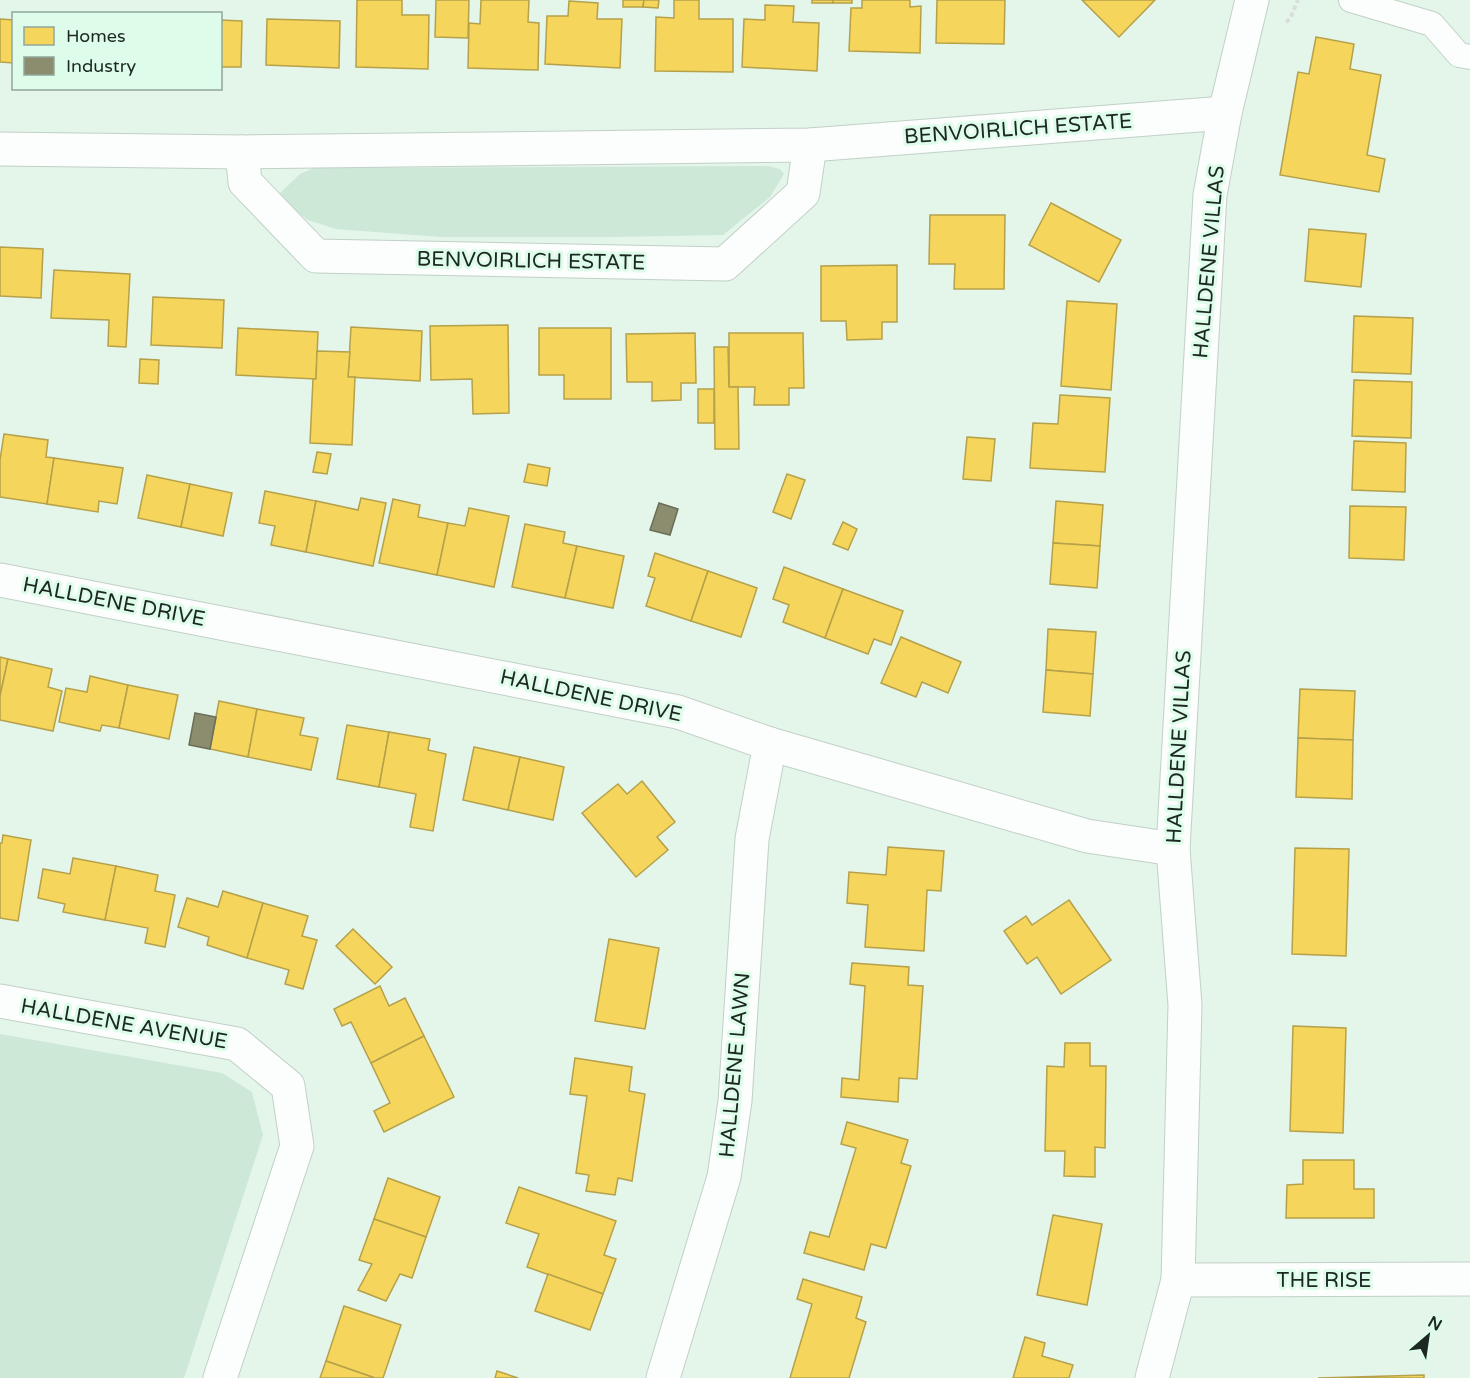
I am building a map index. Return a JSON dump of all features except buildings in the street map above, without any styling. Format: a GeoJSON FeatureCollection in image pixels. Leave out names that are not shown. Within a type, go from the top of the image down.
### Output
{"type":"FeatureCollection","features":[{"type":"Feature","properties":{"kind":"street","name":"HALLDENE VILLAS"},"geometry":{"type":"LineString","coordinates":[[1152,1378],[1178,1280],[1185,1005],[1173,849],[1210,195],[1225,113],[1252,0]]}},
{"type":"Feature","properties":{"kind":"street","name":"BENVOIRLICH ESTATE"},"geometry":{"type":"LineString","coordinates":[[0,149],[242,152],[810,145],[1225,113]]}},
{"type":"Feature","properties":{"kind":"street","name":"BENVOIRLICH ESTATE"},"geometry":{"type":"LineString","coordinates":[[242,152],[245,182],[316,256],[725,264],[803,193],[810,145]]}},
{"type":"Feature","properties":{"kind":"street","name":"HALLDENE DRIVE"},"geometry":{"type":"LineString","coordinates":[[0,580],[678,712],[770,744],[1088,836],[1173,849]]}},
{"type":"Feature","properties":{"kind":"street","name":"HALLDENE LAWN"},"geometry":{"type":"LineString","coordinates":[[663,1378],[724,1178],[735,1101],[752,839],[770,744]]}},
{"type":"Feature","properties":{"kind":"street","name":"HALLDENE AVENUE"},"geometry":{"type":"LineString","coordinates":[[0,1002],[237,1044],[288,1086],[297,1146],[220,1378]]}},
{"type":"Feature","properties":{"kind":"street","name":"THE RISE"},"geometry":{"type":"LineString","coordinates":[[1178,1280],[1470,1279]]}},
{"type":"Feature","properties":{"kind":"lane"},"geometry":{"type":"LineString","coordinates":[[1351,0],[1432,24],[1459,56],[1470,57]]}},
{"type":"Feature","properties":{"kind":"green space"},"geometry":{"type":"Polygon","coordinates":[[[768,166],[780,169],[784,174],[770,197],[723,235],[440,237],[336,229],[308,220],[285,204],[279,194],[300,174],[314,168],[768,166]]]}},
{"type":"Feature","properties":{"kind":"green space"},"geometry":{"type":"Polygon","coordinates":[[[0,1034],[222,1073],[252,1092],[263,1135],[184,1378],[0,1378],[0,1034]]]}}]}
